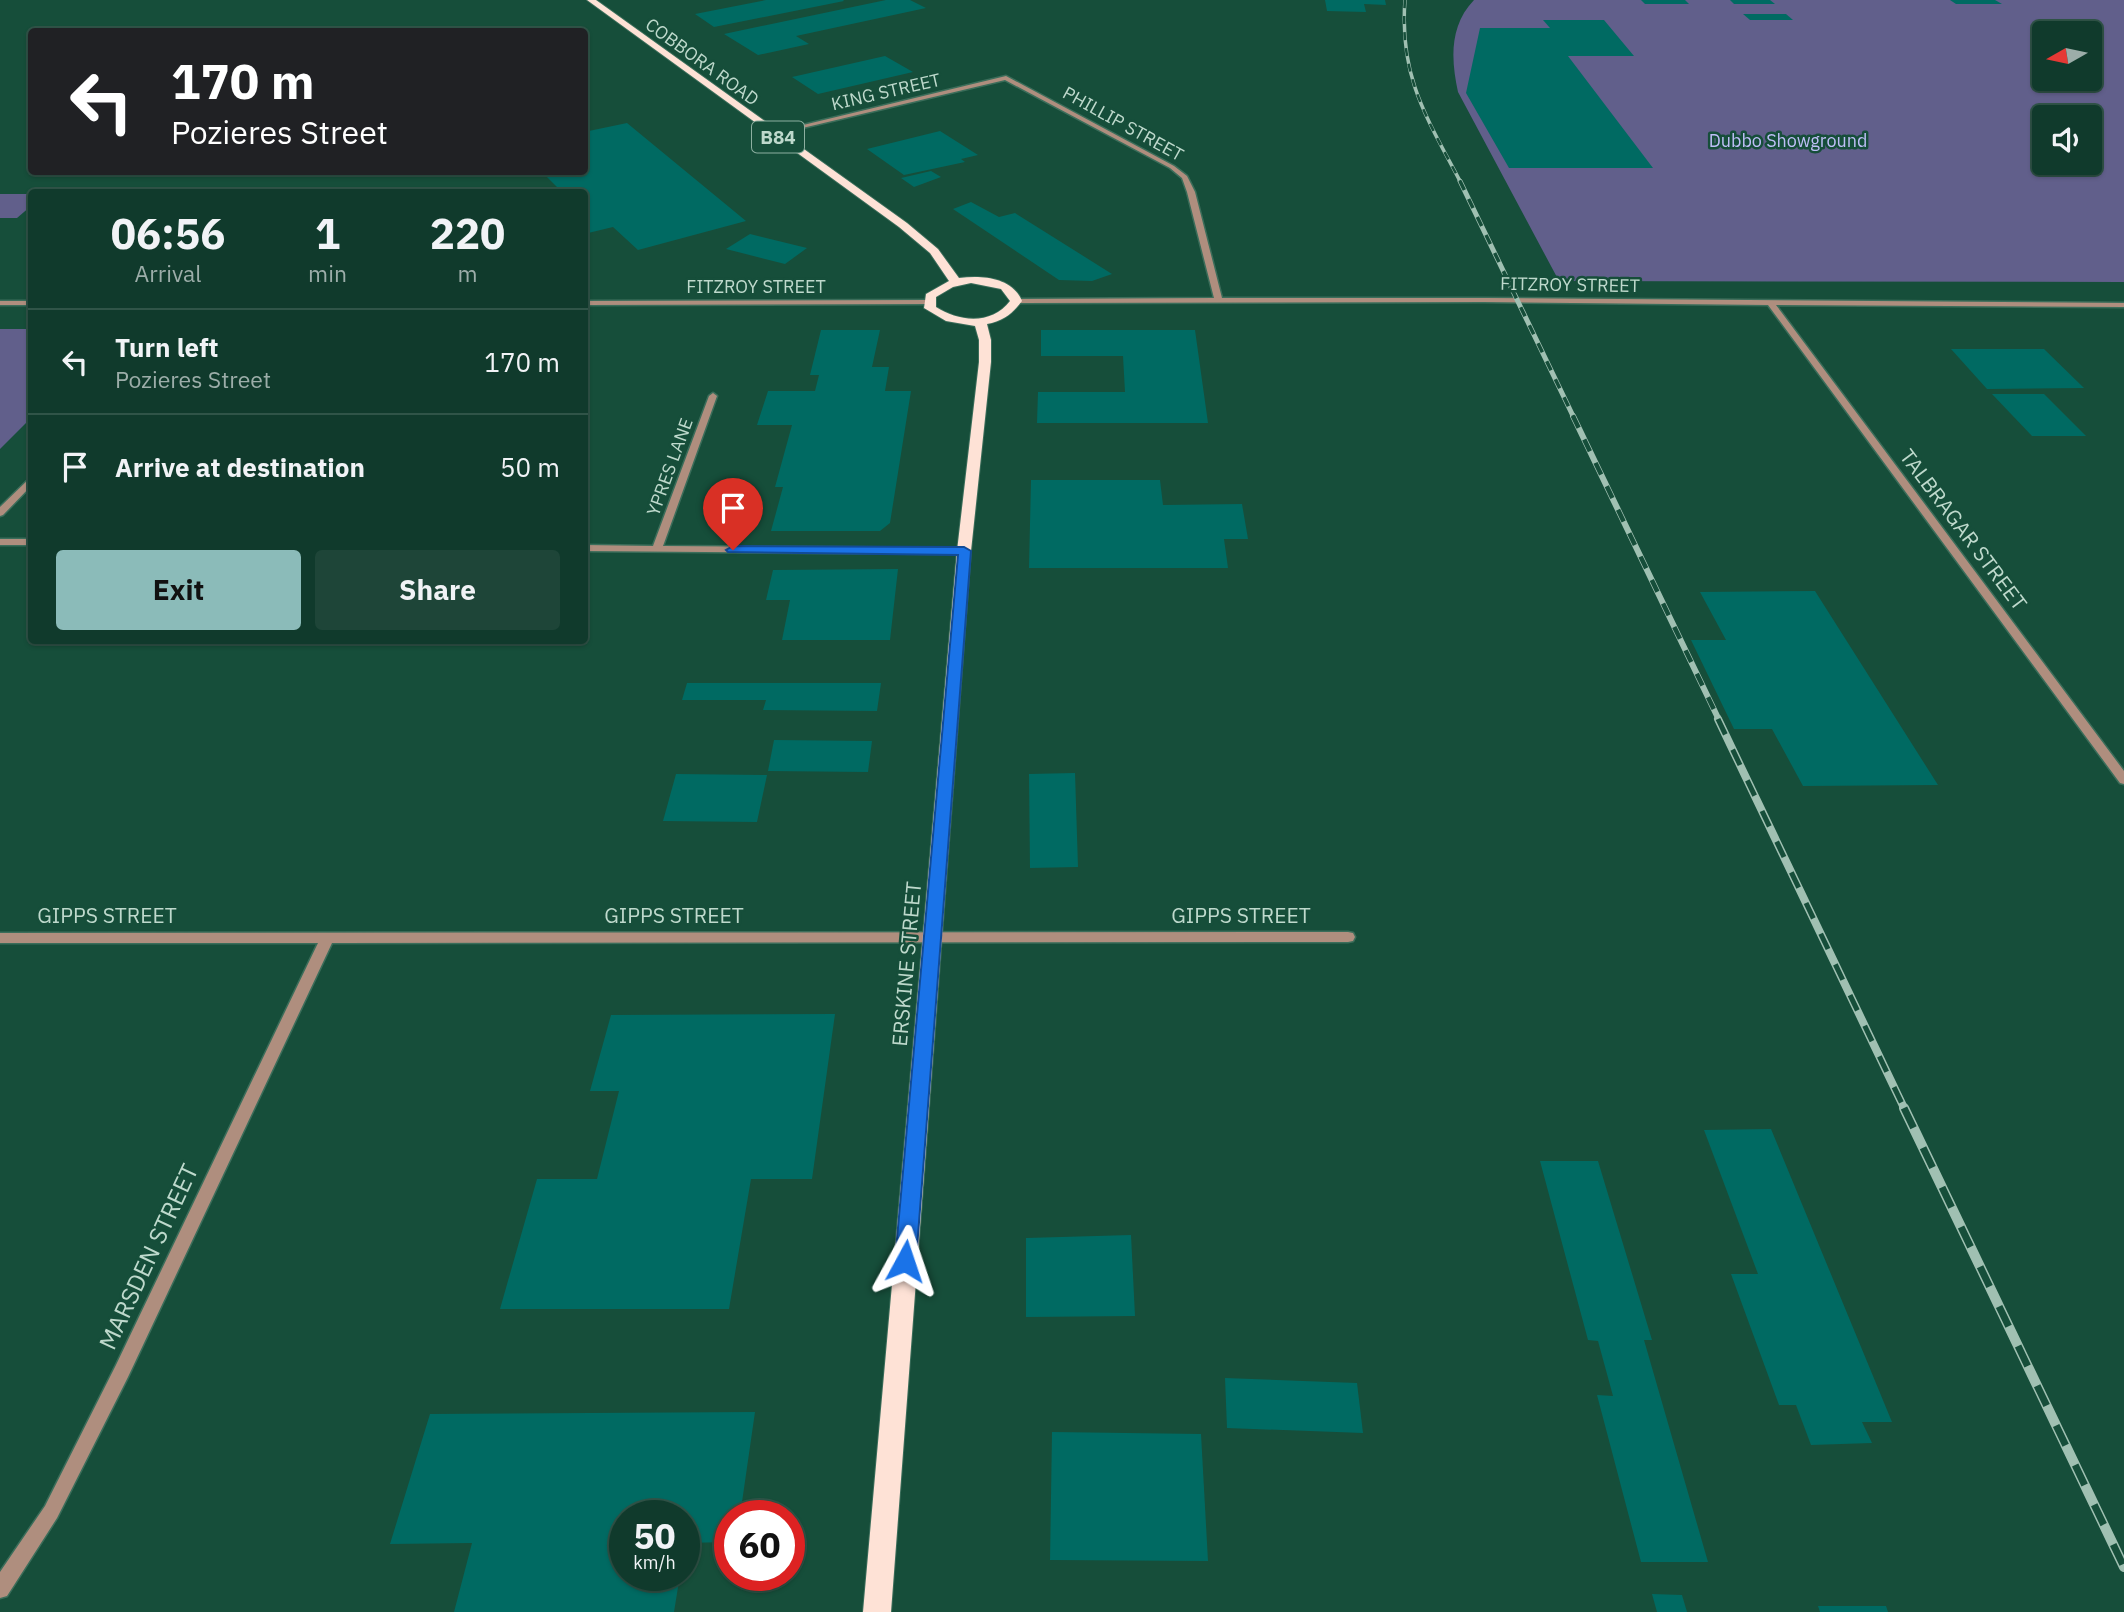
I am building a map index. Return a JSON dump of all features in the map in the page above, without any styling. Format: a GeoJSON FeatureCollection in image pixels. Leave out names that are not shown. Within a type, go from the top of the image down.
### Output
{"type":"FeatureCollection","features":[{"type":"Feature","properties":{"kind":"main road","name":"COBBORA ROAD"},"geometry":{"type":"LineString","coordinates":[[591,0],[919,238],[934,251],[956,282]]}},
{"type":"Feature","properties":{"kind":"main road"},"geometry":{"type":"LineString","coordinates":[[971,280],[998,284],[1009,288],[1016,301],[1005,314],[980,321],[944,317],[930,308],[928,302],[936,290],[956,282],[971,280]]}},
{"type":"Feature","properties":{"kind":"main road","name":"ERSKINE STREET"},"geometry":{"type":"LineString","coordinates":[[877,1612],[964,551],[985,362],[985,340],[980,321]]}},
{"type":"Feature","properties":{"kind":"street","name":"KING STREET"},"geometry":{"type":"LineString","coordinates":[[773,133],[1006,78]]}},
{"type":"Feature","properties":{"kind":"street","name":"PHILLIP STREET"},"geometry":{"type":"LineString","coordinates":[[1006,78],[1172,167],[1185,177],[1219,302]]}},
{"type":"Feature","properties":{"kind":"street","name":"FITZROY STREET"},"geometry":{"type":"LineString","coordinates":[[1016,301],[1484,300],[2124,305]]}},
{"type":"Feature","properties":{"kind":"street","name":"FITZROY STREET"},"geometry":{"type":"LineString","coordinates":[[588,303],[928,302]]}},
{"type":"Feature","properties":{"kind":"street"},"geometry":{"type":"LineString","coordinates":[[0,303],[28,303]]}},
{"type":"Feature","properties":{"kind":"street","name":"TALBRAGAR STREET"},"geometry":{"type":"LineString","coordinates":[[1771,303],[2124,779]]}},
{"type":"Feature","properties":{"kind":"street","name":"YPRES LANE"},"geometry":{"type":"LineString","coordinates":[[657,549],[713,396]]}},
{"type":"Feature","properties":{"kind":"street"},"geometry":{"type":"LineString","coordinates":[[0,513],[28,483]]}},
{"type":"Feature","properties":{"kind":"street"},"geometry":{"type":"LineString","coordinates":[[0,542],[28,542]]}},
{"type":"Feature","properties":{"kind":"street"},"geometry":{"type":"LineString","coordinates":[[588,548],[964,551]]}},
{"type":"Feature","properties":{"kind":"street","name":"MARSDEN STREET"},"geometry":{"type":"LineString","coordinates":[[0,1589],[51,1511],[122,1371],[328,937]]}},
{"type":"Feature","properties":{"kind":"street","name":"GIPPS STREET"},"geometry":{"type":"LineString","coordinates":[[0,938],[1348,937]]}},
{"type":"Feature","properties":{"kind":"green space","name":"Dubbo Showground"},"geometry":{"type":"Polygon","coordinates":[[[1474,0],[2124,0],[2124,282],[1559,281],[1458,92],[1453,56],[1460,21],[1474,0]]]}},
{"type":"Feature","properties":{"kind":"green space"},"geometry":{"type":"Polygon","coordinates":[[[0,194],[28,194],[28,209],[17,218],[0,218],[0,194]]]}},
{"type":"Feature","properties":{"kind":"green space"},"geometry":{"type":"Polygon","coordinates":[[[0,329],[28,329],[28,421],[0,449],[0,329]]]}},
{"type":"Feature","properties":{"kind":"building"},"geometry":{"type":"Polygon","coordinates":[[[766,0],[844,1],[714,27],[695,14],[766,0]]]}},
{"type":"Feature","properties":{"kind":"building"},"geometry":{"type":"Polygon","coordinates":[[[886,0],[910,0],[926,8],[796,36],[809,44],[758,55],[724,34],[886,0]]]}},
{"type":"Feature","properties":{"kind":"building"},"geometry":{"type":"Polygon","coordinates":[[[1325,0],[1385,0],[1386,5],[1364,4],[1366,12],[1327,11],[1325,0]]]}},
{"type":"Feature","properties":{"kind":"building"},"geometry":{"type":"Polygon","coordinates":[[[1641,0],[1685,0],[1689,4],[1645,4],[1641,0]]]}},
{"type":"Feature","properties":{"kind":"building"},"geometry":{"type":"Polygon","coordinates":[[[1730,0],[1770,0],[1775,4],[1734,4],[1730,0]]]}},
{"type":"Feature","properties":{"kind":"building"},"geometry":{"type":"Polygon","coordinates":[[[1950,0],[1995,0],[2002,4],[1956,4],[1950,0]]]}},
{"type":"Feature","properties":{"kind":"building"},"geometry":{"type":"Polygon","coordinates":[[[1743,14],[1786,14],[1793,20],[1750,20],[1743,14]]]}},
{"type":"Feature","properties":{"kind":"building"},"geometry":{"type":"Polygon","coordinates":[[[1543,20],[1604,20],[1634,56],[1568,56],[1653,168],[1509,168],[1466,93],[1480,28],[1550,28],[1543,20]]]}},
{"type":"Feature","properties":{"kind":"building"},"geometry":{"type":"Polygon","coordinates":[[[885,56],[913,72],[818,94],[792,77],[885,56]]]}},
{"type":"Feature","properties":{"kind":"building"},"geometry":{"type":"Polygon","coordinates":[[[627,123],[746,221],[638,250],[613,227],[588,233],[588,189],[551,189],[557,187],[546,176],[588,175],[588,131],[627,123]]]}},
{"type":"Feature","properties":{"kind":"building"},"geometry":{"type":"Polygon","coordinates":[[[940,131],[978,155],[961,159],[965,162],[904,175],[867,149],[940,131]]]}},
{"type":"Feature","properties":{"kind":"building"},"geometry":{"type":"Polygon","coordinates":[[[931,171],[941,177],[914,187],[901,178],[931,171]]]}},
{"type":"Feature","properties":{"kind":"building"},"geometry":{"type":"Polygon","coordinates":[[[971,202],[999,217],[1015,213],[1112,274],[1092,281],[1059,280],[953,209],[971,202]]]}},
{"type":"Feature","properties":{"kind":"building"},"geometry":{"type":"Polygon","coordinates":[[[750,234],[807,248],[785,264],[726,249],[750,234]]]}},
{"type":"Feature","properties":{"kind":"building"},"geometry":{"type":"Polygon","coordinates":[[[821,330],[880,330],[872,367],[889,367],[885,391],[911,391],[890,523],[880,531],[771,531],[783,487],[775,487],[792,425],[757,425],[768,391],[815,391],[819,375],[810,375],[821,330]]]}},
{"type":"Feature","properties":{"kind":"building"},"geometry":{"type":"Polygon","coordinates":[[[1041,330],[1195,330],[1208,423],[1037,423],[1038,392],[1125,392],[1123,356],[1041,356],[1041,330]]]}},
{"type":"Feature","properties":{"kind":"building"},"geometry":{"type":"Polygon","coordinates":[[[1951,349],[2044,349],[2084,388],[1987,389],[1951,349]]]}},
{"type":"Feature","properties":{"kind":"building"},"geometry":{"type":"Polygon","coordinates":[[[1992,394],[2044,394],[2086,436],[2032,436],[1992,394]]]}},
{"type":"Feature","properties":{"kind":"building"},"geometry":{"type":"Polygon","coordinates":[[[1031,480],[1160,480],[1163,505],[1242,504],[1248,539],[1224,539],[1228,568],[1029,568],[1031,480]]]}},
{"type":"Feature","properties":{"kind":"building"},"geometry":{"type":"Polygon","coordinates":[[[898,569],[890,640],[782,640],[790,600],[766,600],[773,570],[898,569]]]}},
{"type":"Feature","properties":{"kind":"building"},"geometry":{"type":"Polygon","coordinates":[[[1815,591],[1938,785],[1803,786],[1772,729],[1734,729],[1691,640],[1726,640],[1700,592],[1815,591]]]}},
{"type":"Feature","properties":{"kind":"building"},"geometry":{"type":"Polygon","coordinates":[[[687,683],[881,683],[877,711],[763,710],[766,700],[682,700],[687,683]]]}},
{"type":"Feature","properties":{"kind":"building"},"geometry":{"type":"Polygon","coordinates":[[[774,740],[872,741],[868,772],[768,771],[774,740]]]}},
{"type":"Feature","properties":{"kind":"building"},"geometry":{"type":"Polygon","coordinates":[[[1075,773],[1078,867],[1030,868],[1029,774],[1075,773]]]}},
{"type":"Feature","properties":{"kind":"building"},"geometry":{"type":"Polygon","coordinates":[[[676,774],[767,775],[757,822],[663,821],[676,774]]]}},
{"type":"Feature","properties":{"kind":"building"},"geometry":{"type":"Polygon","coordinates":[[[835,1014],[812,1179],[751,1179],[729,1309],[500,1309],[537,1179],[597,1179],[619,1091],[590,1091],[611,1015],[835,1014]]]}},
{"type":"Feature","properties":{"kind":"building"},"geometry":{"type":"Polygon","coordinates":[[[1771,1129],[1892,1422],[1862,1422],[1872,1443],[1811,1445],[1796,1405],[1779,1405],[1731,1274],[1758,1274],[1704,1130],[1771,1129]]]}},
{"type":"Feature","properties":{"kind":"building"},"geometry":{"type":"Polygon","coordinates":[[[1540,1161],[1598,1161],[1652,1340],[1644,1340],[1708,1562],[1641,1562],[1597,1395],[1613,1396],[1598,1341],[1588,1340],[1540,1161]]]}},
{"type":"Feature","properties":{"kind":"building"},"geometry":{"type":"Polygon","coordinates":[[[1131,1235],[1135,1316],[1026,1317],[1026,1238],[1131,1235]]]}},
{"type":"Feature","properties":{"kind":"building"},"geometry":{"type":"Polygon","coordinates":[[[1225,1378],[1357,1383],[1363,1433],[1227,1428],[1225,1378]]]}},
{"type":"Feature","properties":{"kind":"building"},"geometry":{"type":"Polygon","coordinates":[[[755,1412],[742,1500],[714,1500],[714,1542],[700,1543],[700,1500],[609,1500],[609,1591],[677,1591],[674,1612],[454,1612],[472,1543],[390,1544],[430,1414],[755,1412]]]}},
{"type":"Feature","properties":{"kind":"building"},"geometry":{"type":"Polygon","coordinates":[[[1052,1432],[1201,1434],[1208,1561],[1050,1560],[1052,1432]]]}},
{"type":"Feature","properties":{"kind":"building"},"geometry":{"type":"Polygon","coordinates":[[[1652,1594],[1682,1595],[1687,1612],[1657,1612],[1652,1594]]]}},
{"type":"Feature","properties":{"kind":"building"},"geometry":{"type":"Polygon","coordinates":[[[1818,1606],[1886,1606],[1888,1612],[1820,1612],[1818,1606]]]}},
{"type":"Feature","properties":{"kind":"railway"},"geometry":{"type":"LineString","coordinates":[[1405,0],[1404,27],[1411,75],[1427,117],[1460,182]]}},
{"type":"Feature","properties":{"kind":"railway"},"geometry":{"type":"LineString","coordinates":[[1460,182],[1574,418]]}},
{"type":"Feature","properties":{"kind":"railway"},"geometry":{"type":"LineString","coordinates":[[1573,416],[1719,720]]}},
{"type":"Feature","properties":{"kind":"railway"},"geometry":{"type":"LineString","coordinates":[[1718,719],[1905,1110]]}},
{"type":"Feature","properties":{"kind":"railway"},"geometry":{"type":"LineString","coordinates":[[1904,1108],[2124,1567]]}},
{"type":"Feature","properties":{"kind":"route"},"geometry":{"type":"LineString","coordinates":[[733,550],[964,551],[905,1261]]}}]}
